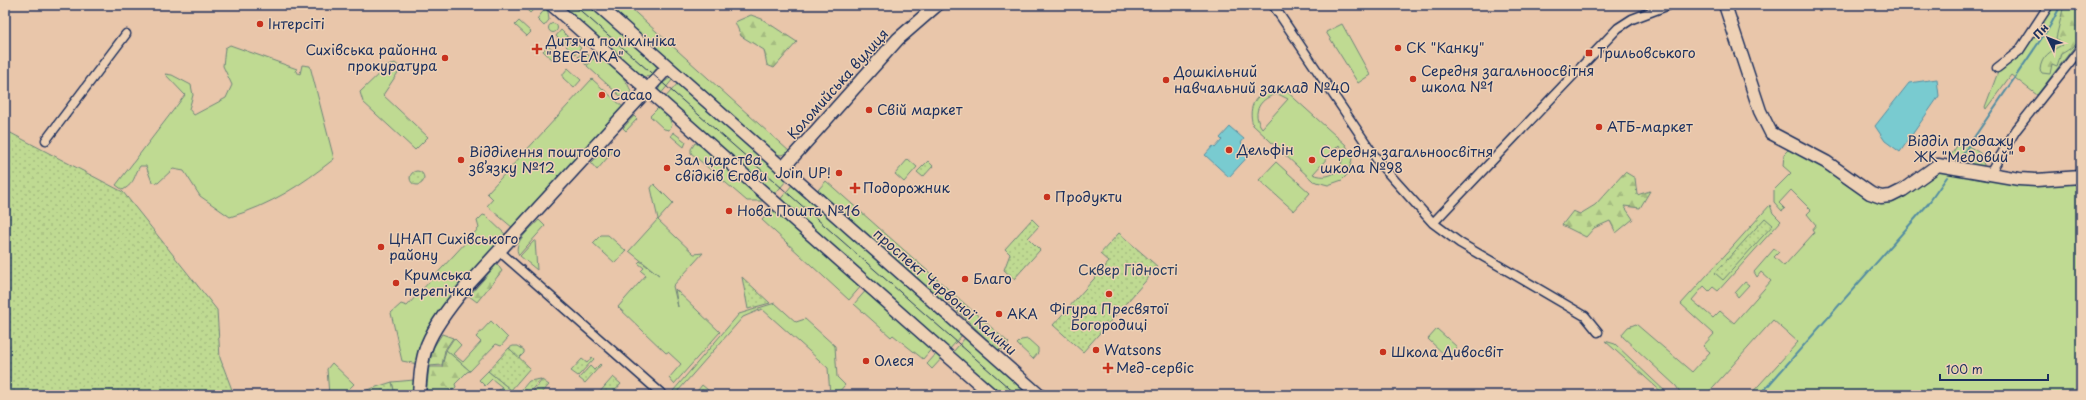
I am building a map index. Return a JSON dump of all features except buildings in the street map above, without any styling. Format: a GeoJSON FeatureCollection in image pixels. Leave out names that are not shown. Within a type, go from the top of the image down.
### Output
{"type":"FeatureCollection","features":[{"type":"Feature","properties":{"kind":"main road"},"geometry":{"type":"LineString","coordinates":[[552,5],[992,395]]}},
{"type":"Feature","properties":{"kind":"main road","name":"проспект Червоної Калини"},"geometry":{"type":"LineString","coordinates":[[598,5],[1039,395]]}},
{"type":"Feature","properties":{"kind":"main road","name":"Коломийська вулиця"},"geometry":{"type":"LineString","coordinates":[[782,169],[898,39],[937,5]]}},
{"type":"Feature","properties":{"kind":"main road"},"geometry":{"type":"LineString","coordinates":[[1725,5],[1760,111],[1771,133],[1826,162],[1870,193],[1881,197],[1891,196],[1903,190],[1938,165],[1989,175],[2036,180],[2081,177]]}},
{"type":"Feature","properties":{"kind":"main road"},"geometry":{"type":"LineString","coordinates":[[419,395],[420,373],[427,345],[448,308],[668,67]]}},
{"type":"Feature","properties":{"kind":"street"},"geometry":{"type":"LineString","coordinates":[[1273,5],[1380,164],[1433,223],[1460,243],[1585,316],[1598,332]]}},
{"type":"Feature","properties":{"kind":"street"},"geometry":{"type":"LineString","coordinates":[[1433,223],[1618,28],[1632,19],[1669,5]]}},
{"type":"Feature","properties":{"kind":"street"},"geometry":{"type":"LineString","coordinates":[[1997,68],[2019,51],[2049,5]]}},
{"type":"Feature","properties":{"kind":"street"},"geometry":{"type":"LineString","coordinates":[[46,140],[126,34]]}},
{"type":"Feature","properties":{"kind":"street"},"geometry":{"type":"LineString","coordinates":[[1989,175],[2016,130],[2081,48]]}},
{"type":"Feature","properties":{"kind":"street"},"geometry":{"type":"LineString","coordinates":[[499,251],[663,395]]}},
{"type":"Feature","properties":{"kind":"green space"},"geometry":{"type":"Polygon","coordinates":[[[522,5],[538,5],[530,13],[522,5]]]}},
{"type":"Feature","properties":{"kind":"green space"},"geometry":{"type":"Polygon","coordinates":[[[560,5],[590,5],[653,61],[657,68],[650,77],[640,76],[560,5]]]}},
{"type":"Feature","properties":{"kind":"green space"},"geometry":{"type":"Polygon","coordinates":[[[607,5],[627,5],[790,152],[781,155],[774,154],[607,5]]]}},
{"type":"Feature","properties":{"kind":"green space"},"geometry":{"type":"Polygon","coordinates":[[[2052,5],[2081,5],[2081,38],[2037,95],[2011,75],[1986,109],[1985,107],[1998,72],[2019,56],[2043,22],[2052,5]]]}},
{"type":"Feature","properties":{"kind":"green space"},"geometry":{"type":"Polygon","coordinates":[[[2064,5],[2081,5],[2081,26],[2078,28],[2081,32],[2080,36],[2074,45],[2061,54],[2057,66],[2052,64],[2050,74],[2042,73],[2040,70],[2044,58],[2050,52],[2062,45],[2056,38],[2064,5]]]}},
{"type":"Feature","properties":{"kind":"green space"},"geometry":{"type":"Polygon","coordinates":[[[545,9],[548,12],[549,20],[544,26],[537,19],[545,9]]]}},
{"type":"Feature","properties":{"kind":"green space"},"geometry":{"type":"Polygon","coordinates":[[[751,15],[762,19],[797,42],[774,68],[767,65],[764,50],[741,36],[735,22],[751,15]]]}},
{"type":"Feature","properties":{"kind":"green space"},"geometry":{"type":"Polygon","coordinates":[[[519,21],[531,32],[527,36],[515,25],[519,21]]]}},
{"type":"Feature","properties":{"kind":"green space"},"geometry":{"type":"Polygon","coordinates":[[[553,23],[558,28],[553,33],[548,28],[553,23]]]}},
{"type":"Feature","properties":{"kind":"green space"},"geometry":{"type":"Polygon","coordinates":[[[1342,24],[1370,75],[1358,83],[1326,32],[1342,24]]]}},
{"type":"Feature","properties":{"kind":"green space"},"geometry":{"type":"Polygon","coordinates":[[[561,30],[569,38],[564,44],[556,36],[561,30]]]}},
{"type":"Feature","properties":{"kind":"green space"},"geometry":{"type":"Polygon","coordinates":[[[572,40],[581,48],[575,54],[566,46],[572,40]]]}},
{"type":"Feature","properties":{"kind":"green space"},"geometry":{"type":"Polygon","coordinates":[[[230,45],[297,69],[296,72],[300,74],[302,65],[310,66],[334,159],[285,193],[259,207],[230,217],[200,196],[184,171],[173,169],[158,183],[152,182],[146,166],[140,166],[132,182],[127,187],[123,190],[116,185],[185,95],[165,74],[172,75],[191,85],[193,95],[189,109],[194,115],[226,98],[232,85],[223,66],[225,48],[230,45]]]}},
{"type":"Feature","properties":{"kind":"green space"},"geometry":{"type":"Polygon","coordinates":[[[548,45],[558,55],[553,60],[543,51],[548,45]]]}},
{"type":"Feature","properties":{"kind":"green space"},"geometry":{"type":"Polygon","coordinates":[[[583,51],[592,58],[586,65],[578,57],[583,51]]]}},
{"type":"Feature","properties":{"kind":"green space"},"geometry":{"type":"Polygon","coordinates":[[[592,59],[602,59],[628,84],[631,91],[629,104],[587,66],[592,59]]]}},
{"type":"Feature","properties":{"kind":"green space"},"geometry":{"type":"Polygon","coordinates":[[[395,63],[401,68],[383,95],[428,137],[415,150],[363,102],[360,92],[386,67],[395,63]]]}},
{"type":"Feature","properties":{"kind":"green space"},"geometry":{"type":"Polygon","coordinates":[[[568,68],[581,80],[574,88],[563,78],[563,74],[568,68]]]}},
{"type":"Feature","properties":{"kind":"green space"},"geometry":{"type":"Polygon","coordinates":[[[670,78],[673,79],[660,95],[658,92],[660,85],[670,78]]]}},
{"type":"Feature","properties":{"kind":"green space"},"geometry":{"type":"Polygon","coordinates":[[[592,79],[624,108],[513,228],[487,206],[493,199],[487,193],[592,79]]]}},
{"type":"Feature","properties":{"kind":"green space"},"geometry":{"type":"Polygon","coordinates":[[[678,83],[787,180],[773,196],[664,99],[678,83]]]}},
{"type":"Feature","properties":{"kind":"green space"},"geometry":{"type":"Polygon","coordinates":[[[1276,89],[1285,90],[1346,145],[1352,159],[1348,174],[1342,180],[1328,185],[1313,181],[1253,125],[1251,118],[1252,106],[1258,97],[1276,89]],[[1278,94],[1267,98],[1259,106],[1257,116],[1262,128],[1288,99],[1278,94]],[[1339,145],[1313,174],[1327,176],[1338,170],[1342,159],[1342,152],[1339,145]]]}},
{"type":"Feature","properties":{"kind":"green space"},"geometry":{"type":"Polygon","coordinates":[[[659,107],[668,115],[672,125],[669,130],[664,129],[650,116],[659,107]]]}},
{"type":"Feature","properties":{"kind":"green space"},"geometry":{"type":"Polygon","coordinates":[[[634,116],[637,119],[626,131],[623,128],[634,116]]]}},
{"type":"Feature","properties":{"kind":"green space"},"geometry":{"type":"Polygon","coordinates":[[[5,130],[123,192],[217,310],[220,358],[234,395],[5,395],[5,130]]]}},
{"type":"Feature","properties":{"kind":"green space"},"geometry":{"type":"Polygon","coordinates":[[[673,132],[686,142],[684,147],[671,136],[673,132]]]}},
{"type":"Feature","properties":{"kind":"green space"},"geometry":{"type":"Polygon","coordinates":[[[1960,141],[1980,153],[1985,168],[1955,161],[1950,157],[1960,141]]]}},
{"type":"Feature","properties":{"kind":"green space"},"geometry":{"type":"Polygon","coordinates":[[[695,143],[705,148],[764,201],[747,201],[691,153],[691,149],[695,143]]]}},
{"type":"Feature","properties":{"kind":"green space"},"geometry":{"type":"Polygon","coordinates":[[[606,148],[614,150],[597,170],[591,163],[606,148]]]}},
{"type":"Feature","properties":{"kind":"green space"},"geometry":{"type":"Polygon","coordinates":[[[1788,150],[1795,150],[1881,200],[1936,171],[2081,179],[2081,395],[1750,395],[1798,342],[1773,320],[1706,395],[1691,395],[1688,392],[1682,395],[1676,386],[1623,337],[1622,334],[1628,327],[1636,324],[1692,372],[1710,352],[1703,346],[1714,334],[1681,304],[1770,205],[1773,213],[1781,221],[1718,291],[1713,287],[1709,291],[1704,286],[1692,300],[1713,318],[1720,311],[1734,323],[1771,281],[1761,272],[1757,277],[1754,272],[1774,249],[1779,252],[1774,257],[1784,266],[1814,233],[1812,230],[1816,225],[1807,214],[1811,210],[1791,190],[1779,203],[1785,209],[1782,211],[1774,202],[1774,190],[1791,173],[1783,166],[1784,154],[1788,150]]]}},
{"type":"Feature","properties":{"kind":"green space"},"geometry":{"type":"Polygon","coordinates":[[[908,159],[917,167],[904,182],[895,174],[908,159]]]}},
{"type":"Feature","properties":{"kind":"green space"},"geometry":{"type":"Polygon","coordinates":[[[928,161],[933,166],[923,177],[917,172],[928,161]]]}},
{"type":"Feature","properties":{"kind":"green space"},"geometry":{"type":"Polygon","coordinates":[[[1276,162],[1310,193],[1294,211],[1259,180],[1276,162]]]}},
{"type":"Feature","properties":{"kind":"green space"},"geometry":{"type":"Polygon","coordinates":[[[417,171],[422,173],[424,178],[422,183],[417,185],[412,183],[410,178],[412,173],[417,171]]]}},
{"type":"Feature","properties":{"kind":"green space"},"geometry":{"type":"Polygon","coordinates":[[[1625,172],[1635,178],[1637,195],[1650,191],[1640,208],[1624,206],[1633,219],[1616,233],[1610,221],[1594,228],[1586,237],[1562,225],[1573,211],[1580,214],[1595,205],[1625,172]]]}},
{"type":"Feature","properties":{"kind":"green space"},"geometry":{"type":"Polygon","coordinates":[[[826,181],[1009,343],[1003,349],[998,350],[947,301],[941,299],[818,190],[826,181]]]}},
{"type":"Feature","properties":{"kind":"green space"},"geometry":{"type":"Polygon","coordinates":[[[654,184],[673,203],[658,220],[694,254],[703,253],[673,286],[678,307],[675,289],[720,332],[674,384],[669,378],[681,364],[668,352],[666,353],[618,307],[646,275],[641,271],[644,268],[638,263],[640,261],[659,275],[629,251],[658,219],[651,188],[654,184]]]}},
{"type":"Feature","properties":{"kind":"green space"},"geometry":{"type":"Polygon","coordinates":[[[792,185],[962,335],[949,350],[779,201],[792,185]]]}},
{"type":"Feature","properties":{"kind":"green space"},"geometry":{"type":"Polygon","coordinates":[[[774,207],[863,284],[849,300],[762,220],[774,207]]]}},
{"type":"Feature","properties":{"kind":"green space"},"geometry":{"type":"Polygon","coordinates":[[[483,215],[486,216],[507,236],[462,286],[418,364],[402,361],[391,313],[401,304],[407,306],[479,228],[477,221],[483,215]]]}},
{"type":"Feature","properties":{"kind":"green space"},"geometry":{"type":"Polygon","coordinates":[[[1765,218],[1773,225],[1723,280],[1715,273],[1765,218]]]}},
{"type":"Feature","properties":{"kind":"green space"},"geometry":{"type":"Polygon","coordinates":[[[1032,219],[1039,226],[1028,238],[1040,250],[1014,279],[1004,270],[1010,254],[1005,249],[1032,219]]]}},
{"type":"Feature","properties":{"kind":"green space"},"geometry":{"type":"Polygon","coordinates":[[[539,220],[545,226],[519,255],[517,250],[520,241],[539,220]]]}},
{"type":"Feature","properties":{"kind":"green space","name":"Сквер Гідності"},"geometry":{"type":"Polygon","coordinates":[[[1119,233],[1158,267],[1083,352],[1053,325],[1109,262],[1100,254],[1119,233]]]}},
{"type":"Feature","properties":{"kind":"green space"},"geometry":{"type":"Polygon","coordinates":[[[601,235],[608,235],[626,251],[615,263],[593,243],[601,235]]]}},
{"type":"Feature","properties":{"kind":"green space"},"geometry":{"type":"Polygon","coordinates":[[[535,240],[537,270],[520,256],[535,240]]]}},
{"type":"Feature","properties":{"kind":"green space"},"geometry":{"type":"Polygon","coordinates":[[[497,264],[502,271],[477,302],[469,296],[497,264]]]}},
{"type":"Feature","properties":{"kind":"green space"},"geometry":{"type":"Polygon","coordinates":[[[742,277],[770,303],[748,309],[742,277]]]}},
{"type":"Feature","properties":{"kind":"green space"},"geometry":{"type":"Polygon","coordinates":[[[1745,282],[1749,285],[1738,297],[1735,293],[1745,282]]]}},
{"type":"Feature","properties":{"kind":"green space"},"geometry":{"type":"Polygon","coordinates":[[[868,288],[933,347],[923,359],[893,335],[891,337],[854,304],[868,288]]]}},
{"type":"Feature","properties":{"kind":"green space"},"geometry":{"type":"Polygon","coordinates":[[[775,303],[796,322],[805,319],[835,346],[837,377],[845,385],[836,395],[830,395],[828,368],[762,309],[743,317],[678,391],[677,395],[674,395],[673,391],[739,314],[775,303]]]}},
{"type":"Feature","properties":{"kind":"green space"},"geometry":{"type":"Polygon","coordinates":[[[491,321],[508,338],[501,346],[496,344],[470,371],[446,350],[454,338],[461,345],[453,354],[463,362],[481,342],[476,337],[491,321]]]}},
{"type":"Feature","properties":{"kind":"green space"},"geometry":{"type":"Polygon","coordinates":[[[1437,329],[1457,347],[1448,358],[1428,339],[1437,329]]]}},
{"type":"Feature","properties":{"kind":"green space"},"geometry":{"type":"Polygon","coordinates":[[[442,334],[453,338],[445,350],[442,365],[429,366],[433,348],[442,334]]]}},
{"type":"Feature","properties":{"kind":"green space"},"geometry":{"type":"Polygon","coordinates":[[[965,338],[1031,395],[1003,395],[953,352],[965,338]]]}},
{"type":"Feature","properties":{"kind":"green space"},"geometry":{"type":"Polygon","coordinates":[[[1028,339],[1038,348],[1038,353],[1033,359],[1017,344],[1021,340],[1028,339]]]}},
{"type":"Feature","properties":{"kind":"green space"},"geometry":{"type":"Polygon","coordinates":[[[1605,341],[1615,344],[1669,395],[1665,395],[1605,341]]]}},
{"type":"Feature","properties":{"kind":"green space"},"geometry":{"type":"Polygon","coordinates":[[[518,346],[524,350],[524,353],[519,358],[509,348],[518,346]]]}},
{"type":"Feature","properties":{"kind":"green space"},"geometry":{"type":"Polygon","coordinates":[[[509,348],[530,368],[511,390],[488,371],[509,348]]]}},
{"type":"Feature","properties":{"kind":"green space"},"geometry":{"type":"Polygon","coordinates":[[[446,350],[470,371],[467,372],[455,384],[456,387],[453,390],[450,390],[445,395],[426,395],[429,367],[442,367],[446,350]]]}},
{"type":"Feature","properties":{"kind":"green space"},"geometry":{"type":"Polygon","coordinates":[[[937,353],[943,357],[932,369],[927,364],[937,353]]]}},
{"type":"Feature","properties":{"kind":"green space"},"geometry":{"type":"Polygon","coordinates":[[[592,357],[594,359],[578,376],[571,371],[582,359],[587,363],[592,357]]]}},
{"type":"Feature","properties":{"kind":"green space"},"geometry":{"type":"Polygon","coordinates":[[[332,363],[354,384],[343,395],[329,395],[327,369],[332,363]]]}},
{"type":"Feature","properties":{"kind":"green space"},"geometry":{"type":"Polygon","coordinates":[[[600,364],[601,365],[585,383],[579,378],[590,366],[594,370],[600,364]]]}},
{"type":"Feature","properties":{"kind":"green space"},"geometry":{"type":"Polygon","coordinates":[[[488,371],[511,390],[506,395],[495,395],[502,387],[492,379],[485,386],[479,380],[488,371]]]}},
{"type":"Feature","properties":{"kind":"green space"},"geometry":{"type":"Polygon","coordinates":[[[613,377],[621,384],[611,395],[599,395],[598,394],[613,377]]]}},
{"type":"Feature","properties":{"kind":"green space"},"geometry":{"type":"Polygon","coordinates":[[[541,379],[528,394],[523,391],[517,395],[529,381],[541,379]]]}},
{"type":"Feature","properties":{"kind":"green space"},"geometry":{"type":"Polygon","coordinates":[[[414,380],[416,395],[395,395],[392,382],[414,380]]]}},
{"type":"Feature","properties":{"kind":"green space"},"geometry":{"type":"Polygon","coordinates":[[[542,380],[549,385],[540,395],[530,395],[542,380]]]}},
{"type":"Feature","properties":{"kind":"green space"},"geometry":{"type":"Polygon","coordinates":[[[392,382],[395,395],[363,395],[367,390],[392,382]]]}},
{"type":"Feature","properties":{"kind":"green space"},"geometry":{"type":"Polygon","coordinates":[[[702,385],[714,395],[694,395],[702,385]]]}},
{"type":"Feature","properties":{"kind":"water"},"geometry":{"type":"Polygon","coordinates":[[[1937,79],[1939,96],[1900,152],[1885,141],[1875,126],[1909,83],[1937,79]]]}},
{"type":"Feature","properties":{"kind":"water","name":"Дельфін"},"geometry":{"type":"Polygon","coordinates":[[[1230,127],[1244,139],[1241,143],[1252,152],[1229,177],[1205,155],[1213,146],[1215,148],[1222,140],[1220,138],[1230,127]]]}},
{"type":"Feature","properties":{"kind":"waterway"},"geometry":{"type":"LineString","coordinates":[[1960,158],[2050,26],[2061,5]]}},
{"type":"Feature","properties":{"kind":"waterway"},"geometry":{"type":"LineString","coordinates":[[1760,395],[1928,204],[1947,177]]}},
{"type":"Feature","properties":{"kind":"tram line"},"geometry":{"type":"LineString","coordinates":[[574,5],[1017,395]]}},
{"type":"Feature","properties":{"kind":"place","name":"Інтерсіті"},"geometry":{"type":"Point","coordinates":[260,24]}},
{"type":"Feature","properties":{"kind":"place","name":"СК \"Канку\""},"geometry":{"type":"Point","coordinates":[1398,48]}},
{"type":"Feature","properties":{"kind":"place","name":"Дитяча поліклініка \"ВЕСЕЛКА\""},"geometry":{"type":"Point","coordinates":[537,49]}},
{"type":"Feature","properties":{"kind":"place","name":"Трильовського"},"geometry":{"type":"Point","coordinates":[1589,53]}},
{"type":"Feature","properties":{"kind":"place","name":"Сихівська районна прокуратура"},"geometry":{"type":"Point","coordinates":[445,58]}},
{"type":"Feature","properties":{"kind":"place","name":"Середня загальноосвітня школа №1"},"geometry":{"type":"Point","coordinates":[1413,79]}},
{"type":"Feature","properties":{"kind":"place","name":"Дошкільний навчальний заклад №40"},"geometry":{"type":"Point","coordinates":[1166,80]}},
{"type":"Feature","properties":{"kind":"place","name":"Cacao"},"geometry":{"type":"Point","coordinates":[602,95]}},
{"type":"Feature","properties":{"kind":"place","name":"Свiй маркет"},"geometry":{"type":"Point","coordinates":[869,110]}},
{"type":"Feature","properties":{"kind":"place","name":"АТБ-маркет"},"geometry":{"type":"Point","coordinates":[1599,127]}},
{"type":"Feature","properties":{"kind":"place","name":"Відділ продажу ЖК \"Медовий\""},"geometry":{"type":"Point","coordinates":[2022,149]}},
{"type":"Feature","properties":{"kind":"place","name":"Дельфін"},"geometry":{"type":"Point","coordinates":[1229,150]}},
{"type":"Feature","properties":{"kind":"place","name":"Відділення поштового зв’язку №12"},"geometry":{"type":"Point","coordinates":[461,160]}},
{"type":"Feature","properties":{"kind":"place","name":"Середня загальноосвітня школа №98"},"geometry":{"type":"Point","coordinates":[1312,160]}},
{"type":"Feature","properties":{"kind":"place","name":"Зал царства свідків Єгови"},"geometry":{"type":"Point","coordinates":[667,168]}},
{"type":"Feature","properties":{"kind":"place","name":"Join UP!"},"geometry":{"type":"Point","coordinates":[839,173]}},
{"type":"Feature","properties":{"kind":"place","name":"Подорожник"},"geometry":{"type":"Point","coordinates":[855,188]}},
{"type":"Feature","properties":{"kind":"place","name":"Продукти"},"geometry":{"type":"Point","coordinates":[1047,197]}},
{"type":"Feature","properties":{"kind":"place","name":"Нова Пошта №16"},"geometry":{"type":"Point","coordinates":[729,211]}},
{"type":"Feature","properties":{"kind":"place","name":"ЦНАП Сихівського району"},"geometry":{"type":"Point","coordinates":[381,247]}},
{"type":"Feature","properties":{"kind":"place","name":"Благо"},"geometry":{"type":"Point","coordinates":[965,279]}},
{"type":"Feature","properties":{"kind":"place","name":"Кримська перепічка"},"geometry":{"type":"Point","coordinates":[396,283]}},
{"type":"Feature","properties":{"kind":"place","name":"Фігура Пресвятої Богородиці"},"geometry":{"type":"Point","coordinates":[1109,294]}},
{"type":"Feature","properties":{"kind":"place","name":"АКА"},"geometry":{"type":"Point","coordinates":[999,314]}},
{"type":"Feature","properties":{"kind":"place","name":"Watsons"},"geometry":{"type":"Point","coordinates":[1096,350]}},
{"type":"Feature","properties":{"kind":"place","name":"Школа Дивосвіт"},"geometry":{"type":"Point","coordinates":[1383,352]}},
{"type":"Feature","properties":{"kind":"place","name":"Олеся"},"geometry":{"type":"Point","coordinates":[866,361]}},
{"type":"Feature","properties":{"kind":"place","name":"Мед-сервіс"},"geometry":{"type":"Point","coordinates":[1108,368]}}]}
